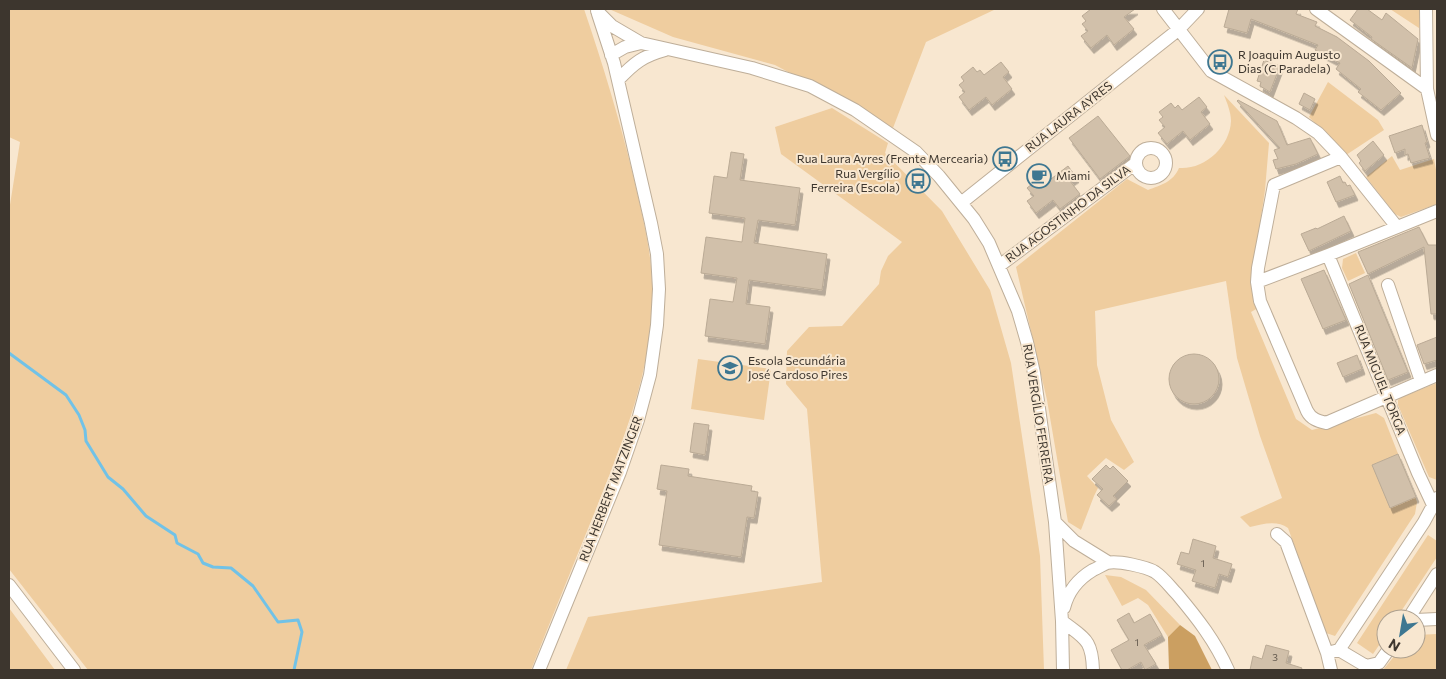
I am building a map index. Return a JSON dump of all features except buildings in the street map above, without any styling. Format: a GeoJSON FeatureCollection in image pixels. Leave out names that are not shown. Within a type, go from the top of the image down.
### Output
{"type":"FeatureCollection","features":[{"type":"Feature","properties":{"kind":"street"},"geometry":{"type":"LineString","coordinates":[[1162,9],[1211,71],[1296,118],[1318,133],[1341,157],[1397,227]]}},
{"type":"Feature","properties":{"kind":"street","name":"RUA LAURA AYRES"},"geometry":{"type":"LineString","coordinates":[[961,203],[1178,30],[1198,9]]}},
{"type":"Feature","properties":{"kind":"street"},"geometry":{"type":"LineString","coordinates":[[1316,9],[1329,16],[1427,89]]}},
{"type":"Feature","properties":{"kind":"street"},"geometry":{"type":"LineString","coordinates":[[1426,9],[1427,89],[1437,135]]}},
{"type":"Feature","properties":{"kind":"street","name":"RUA VERGÍLIO FERREIRA"},"geometry":{"type":"LineString","coordinates":[[596,10],[612,26],[642,43],[752,68],[802,84],[855,110],[916,152],[939,176],[974,219],[989,243],[1018,311],[1034,373],[1055,522],[1062,620]]}},
{"type":"Feature","properties":{"kind":"street","name":"RUA HERBERT MATZINGER"},"geometry":{"type":"LineString","coordinates":[[538,670],[629,446],[650,375],[657,325],[659,289],[657,254],[618,80],[596,10]]}},
{"type":"Feature","properties":{"kind":"street"},"geometry":{"type":"LineString","coordinates":[[611,55],[625,47],[642,43]]}},
{"type":"Feature","properties":{"kind":"street","name":"RUA VERGÍLIO FERREIRA"},"geometry":{"type":"LineString","coordinates":[[618,80],[632,64],[647,54],[669,49]]}},
{"type":"Feature","properties":{"kind":"street"},"geometry":{"type":"LineString","coordinates":[[1341,157],[1274,185],[1258,268],[1257,282],[1260,301],[1310,416],[1326,422],[1437,375]]}},
{"type":"Feature","properties":{"kind":"street","name":"RUA AGOSTINHO DA SILVA"},"geometry":{"type":"LineString","coordinates":[[999,266],[1136,163]]}},
{"type":"Feature","properties":{"kind":"street"},"geometry":{"type":"LineString","coordinates":[[1257,282],[1328,256],[1437,211]]}},
{"type":"Feature","properties":{"kind":"street","name":"RUA MIGUEL TORGA"},"geometry":{"type":"LineString","coordinates":[[1328,256],[1418,473],[1436,503]]}},
{"type":"Feature","properties":{"kind":"street"},"geometry":{"type":"LineString","coordinates":[[1388,285],[1421,381]]}},
{"type":"Feature","properties":{"kind":"street"},"geometry":{"type":"LineString","coordinates":[[1333,651],[1436,503]]}},
{"type":"Feature","properties":{"kind":"street"},"geometry":{"type":"LineString","coordinates":[[1055,522],[1074,541],[1108,562]]}},
{"type":"Feature","properties":{"kind":"street"},"geometry":{"type":"LineString","coordinates":[[1277,534],[1286,542],[1333,651],[1332,670]]}},
{"type":"Feature","properties":{"kind":"street"},"geometry":{"type":"LineString","coordinates":[[1062,670],[1062,620],[1067,596],[1075,584],[1089,572],[1108,562],[1122,562],[1155,572],[1187,606],[1211,637],[1228,670]]}},
{"type":"Feature","properties":{"kind":"street"},"geometry":{"type":"LineString","coordinates":[[1414,609],[1437,574]]}},
{"type":"Feature","properties":{"kind":"street"},"geometry":{"type":"LineString","coordinates":[[9,585],[74,670]]}},
{"type":"Feature","properties":{"kind":"street"},"geometry":{"type":"LineString","coordinates":[[1062,620],[1087,641],[1092,654],[1093,670]]}},
{"type":"Feature","properties":{"kind":"street"},"geometry":{"type":"LineString","coordinates":[[1333,651],[1366,666],[1379,663],[1382,659]]}},
{"type":"Feature","properties":{"kind":"shaded area"},"geometry":{"type":"Polygon","coordinates":[[[9,9],[584,9],[617,114],[643,218],[651,270],[652,313],[643,371],[627,427],[607,482],[531,670],[88,670],[9,569],[9,211],[20,142],[9,137],[9,9]]]}},
{"type":"Feature","properties":{"kind":"shaded area"},"geometry":{"type":"Polygon","coordinates":[[[609,9],[996,9],[926,42],[893,128],[775,65],[673,37],[609,9]]]}},
{"type":"Feature","properties":{"kind":"shaded area"},"geometry":{"type":"Polygon","coordinates":[[[1390,9],[1420,9],[1419,28],[1390,9]]]}},
{"type":"Feature","properties":{"kind":"shaded area"},"geometry":{"type":"Polygon","coordinates":[[[1328,82],[1378,120],[1384,130],[1346,155],[1309,117],[1328,82]]]}},
{"type":"Feature","properties":{"kind":"shaded area"},"geometry":{"type":"Polygon","coordinates":[[[1224,95],[1269,143],[1265,190],[1254,264],[1258,308],[1251,312],[1296,419],[1312,430],[1376,413],[1384,418],[1417,502],[1415,514],[1335,636],[1326,633],[1288,528],[1275,523],[1250,527],[1240,517],[1282,498],[1260,436],[1237,358],[1226,281],[1095,311],[1097,365],[1111,420],[1134,462],[1124,470],[1106,458],[1087,476],[1098,488],[1081,530],[1068,522],[1047,400],[1016,267],[1127,179],[1148,190],[1170,180],[1179,168],[1198,165],[1214,155],[1221,148],[1230,131],[1229,108],[1224,95]]]}},
{"type":"Feature","properties":{"kind":"shaded area"},"geometry":{"type":"Polygon","coordinates":[[[832,108],[888,143],[885,153],[942,211],[990,290],[1011,363],[1040,556],[1044,670],[566,670],[588,617],[822,582],[807,409],[786,384],[787,351],[809,327],[842,326],[879,284],[881,271],[888,256],[902,242],[781,154],[775,127],[832,108]]]}},
{"type":"Feature","properties":{"kind":"shaded area"},"geometry":{"type":"Polygon","coordinates":[[[1392,156],[1400,170],[1434,159],[1437,175],[1437,204],[1401,217],[1395,214],[1366,177],[1392,156]]]}},
{"type":"Feature","properties":{"kind":"shaded area"},"geometry":{"type":"Polygon","coordinates":[[[1356,253],[1365,273],[1348,281],[1342,268],[1343,259],[1356,253]]]}},
{"type":"Feature","properties":{"kind":"shaded area"},"geometry":{"type":"Polygon","coordinates":[[[698,359],[771,369],[764,420],[691,409],[698,359]]]}},
{"type":"Feature","properties":{"kind":"shaded area"},"geometry":{"type":"Polygon","coordinates":[[[1437,383],[1437,480],[1429,477],[1398,405],[1398,400],[1437,383]]]}},
{"type":"Feature","properties":{"kind":"shaded area"},"geometry":{"type":"Polygon","coordinates":[[[1428,535],[1437,541],[1437,557],[1403,609],[1379,609],[1428,535]]]}},
{"type":"Feature","properties":{"kind":"shaded area"},"geometry":{"type":"Polygon","coordinates":[[[1105,575],[1121,577],[1146,590],[1180,625],[1168,637],[1148,605],[1138,598],[1122,606],[1105,575]]]}},
{"type":"Feature","properties":{"kind":"shaded area"},"geometry":{"type":"Polygon","coordinates":[[[9,608],[55,670],[9,670],[9,608]]]}},
{"type":"Feature","properties":{"kind":"shaded area"},"geometry":{"type":"Polygon","coordinates":[[[1376,614],[1376,650],[1373,654],[1357,643],[1376,614]]]}},
{"type":"Feature","properties":{"kind":"shaded area"},"geometry":{"type":"Polygon","coordinates":[[[1180,625],[1195,636],[1212,670],[1169,670],[1168,637],[1180,625]]]}},
{"type":"Feature","properties":{"kind":"shaded area"},"geometry":{"type":"Polygon","coordinates":[[[1437,634],[1437,670],[1383,670],[1392,659],[1426,659],[1426,635],[1437,634]]]}},
{"type":"Feature","properties":{"kind":"waterway"},"geometry":{"type":"LineString","coordinates":[[9,353],[66,395],[79,415],[85,430],[86,441],[108,477],[123,489],[146,516],[175,535],[177,543],[198,554],[203,563],[213,567],[231,568],[253,586],[278,622],[298,620],[302,632],[294,670]]}},
{"type":"Feature","properties":{"kind":"place","name":"R Joaquim Augusto Dias (C Paradela)"},"geometry":{"type":"Point","coordinates":[1220,62]}},
{"type":"Feature","properties":{"kind":"place","name":"Rua Laura Ayres (Frente Mercearia)"},"geometry":{"type":"Point","coordinates":[1005,159]}},
{"type":"Feature","properties":{"kind":"place","name":"Miami"},"geometry":{"type":"Point","coordinates":[1039,176]}},
{"type":"Feature","properties":{"kind":"place","name":"Rua Vergílio Ferreira (Escola)"},"geometry":{"type":"Point","coordinates":[918,181]}},
{"type":"Feature","properties":{"kind":"place","name":"Escola Secundária José Cardoso Pires"},"geometry":{"type":"Point","coordinates":[730,368]}}]}
